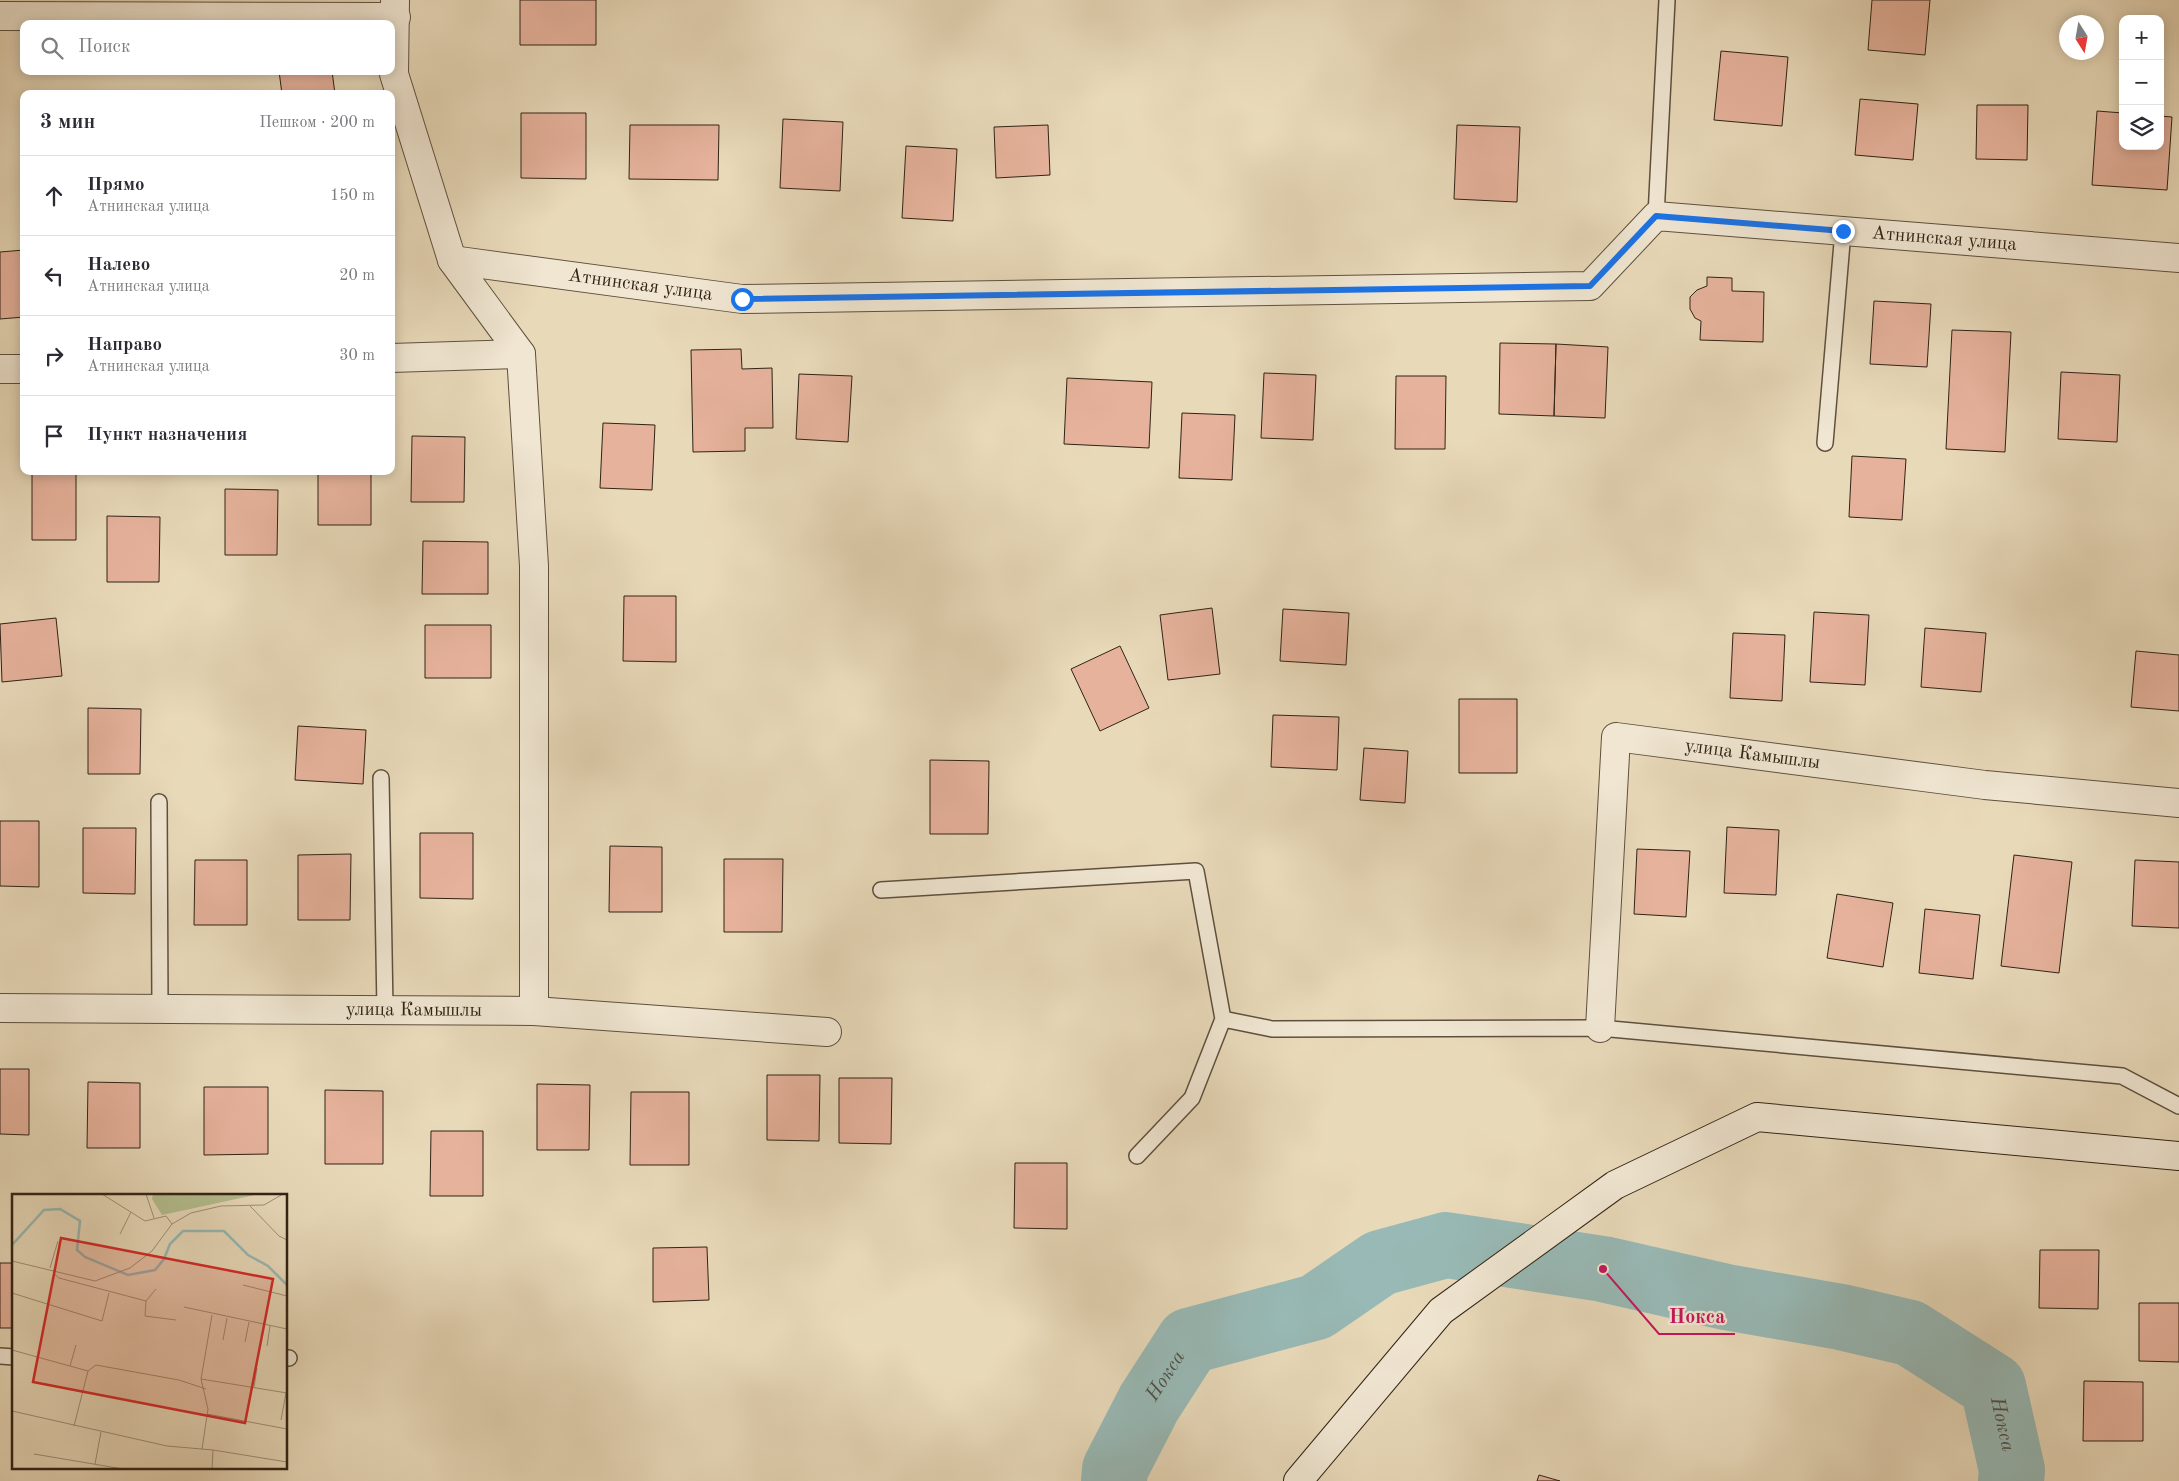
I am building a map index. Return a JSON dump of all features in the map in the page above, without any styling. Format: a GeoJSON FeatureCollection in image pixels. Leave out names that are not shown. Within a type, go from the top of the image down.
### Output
{"type":"FeatureCollection","features":[{"type":"Feature","properties":{"kind":"street"},"geometry":{"type":"LineString","coordinates":[[0,16],[396,9],[395,42]]}},
{"type":"Feature","properties":{"kind":"street"},"geometry":{"type":"LineString","coordinates":[[394,75],[452,260],[521,354],[534,566],[534,1011]]}},
{"type":"Feature","properties":{"kind":"street","name":"Атнинская улица"},"geometry":{"type":"LineString","coordinates":[[452,260],[742,299],[1590,286],[1656,216],[2179,258]]}},
{"type":"Feature","properties":{"kind":"street"},"geometry":{"type":"LineString","coordinates":[[395,358],[521,354]]}},
{"type":"Feature","properties":{"kind":"street"},"geometry":{"type":"LineString","coordinates":[[0,369],[20,369]]}},
{"type":"Feature","properties":{"kind":"street","name":"улица Камышлы"},"geometry":{"type":"LineString","coordinates":[[1600,1028],[1616,737],[1985,785],[2179,803]]}},
{"type":"Feature","properties":{"kind":"street","name":"улица Камышлы"},"geometry":{"type":"LineString","coordinates":[[0,1008],[534,1011],[827,1032]]}},
{"type":"Feature","properties":{"kind":"street"},"geometry":{"type":"LineString","coordinates":[[1298,1481],[1441,1311],[1615,1185],[1757,1117],[2179,1156]]}},
{"type":"Feature","properties":{"kind":"lane"},"geometry":{"type":"LineString","coordinates":[[1656,216],[1667,0]]}},
{"type":"Feature","properties":{"kind":"lane"},"geometry":{"type":"LineString","coordinates":[[1826,443],[1843,231]]}},
{"type":"Feature","properties":{"kind":"lane"},"geometry":{"type":"LineString","coordinates":[[381,778],[385,1010]]}},
{"type":"Feature","properties":{"kind":"lane"},"geometry":{"type":"LineString","coordinates":[[159,802],[160,1009]]}},
{"type":"Feature","properties":{"kind":"lane"},"geometry":{"type":"LineString","coordinates":[[881,890],[1196,871],[1223,1019],[1192,1098],[1137,1156]]}},
{"type":"Feature","properties":{"kind":"lane"},"geometry":{"type":"LineString","coordinates":[[1223,1019],[1272,1029],[1600,1028],[2122,1076],[2179,1106]]}},
{"type":"Feature","properties":{"kind":"building"},"geometry":{"type":"Polygon","coordinates":[[[520,0],[596,0],[596,45],[520,45],[520,0]]]}},
{"type":"Feature","properties":{"kind":"building"},"geometry":{"type":"Polygon","coordinates":[[[1872,0],[1930,0],[1925,55],[1868,50],[1872,0]]]}},
{"type":"Feature","properties":{"kind":"building"},"geometry":{"type":"Polygon","coordinates":[[[1721,51],[1788,57],[1782,126],[1714,120],[1721,51]]]}},
{"type":"Feature","properties":{"kind":"building"},"geometry":{"type":"Polygon","coordinates":[[[280,75],[333,75],[334,90],[281,90],[280,75]]]}},
{"type":"Feature","properties":{"kind":"building"},"geometry":{"type":"Polygon","coordinates":[[[1860,99],[1918,104],[1913,160],[1855,155],[1860,99]]]}},
{"type":"Feature","properties":{"kind":"building"},"geometry":{"type":"Polygon","coordinates":[[[1977,105],[2028,105],[2027,160],[1976,159],[1977,105]]]}},
{"type":"Feature","properties":{"kind":"building"},"geometry":{"type":"Polygon","coordinates":[[[2097,111],[2119,113],[2119,150],[2164,150],[2164,116],[2172,117],[2167,190],[2092,185],[2097,111]]]}},
{"type":"Feature","properties":{"kind":"building"},"geometry":{"type":"Polygon","coordinates":[[[521,113],[586,113],[586,179],[521,178],[521,113]]]}},
{"type":"Feature","properties":{"kind":"building"},"geometry":{"type":"Polygon","coordinates":[[[783,119],[843,122],[840,191],[780,188],[783,119]]]}},
{"type":"Feature","properties":{"kind":"building"},"geometry":{"type":"Polygon","coordinates":[[[630,125],[719,125],[718,180],[629,179],[630,125]]]}},
{"type":"Feature","properties":{"kind":"building"},"geometry":{"type":"Polygon","coordinates":[[[1048,125],[1050,175],[996,178],[994,127],[1048,125]]]}},
{"type":"Feature","properties":{"kind":"building"},"geometry":{"type":"Polygon","coordinates":[[[1457,125],[1520,127],[1517,202],[1454,199],[1457,125]]]}},
{"type":"Feature","properties":{"kind":"building"},"geometry":{"type":"Polygon","coordinates":[[[906,146],[957,149],[953,221],[902,218],[906,146]]]}},
{"type":"Feature","properties":{"kind":"building"},"geometry":{"type":"Polygon","coordinates":[[[20,250],[20,317],[0,319],[0,252],[20,250]]]}},
{"type":"Feature","properties":{"kind":"building"},"geometry":{"type":"Polygon","coordinates":[[[1707,277],[1732,278],[1732,291],[1764,292],[1763,342],[1700,340],[1701,321],[1695,318],[1690,309],[1690,297],[1697,290],[1707,286],[1707,277]]]}},
{"type":"Feature","properties":{"kind":"building"},"geometry":{"type":"Polygon","coordinates":[[[1874,301],[1931,304],[1927,367],[1870,364],[1874,301]]]}},
{"type":"Feature","properties":{"kind":"building"},"geometry":{"type":"Polygon","coordinates":[[[1952,330],[2011,332],[2005,452],[1946,449],[1952,330]]]}},
{"type":"Feature","properties":{"kind":"building"},"geometry":{"type":"Polygon","coordinates":[[[1500,343],[1556,344],[1554,416],[1499,414],[1500,343]]]}},
{"type":"Feature","properties":{"kind":"building"},"geometry":{"type":"Polygon","coordinates":[[[1556,344],[1608,347],[1605,418],[1554,416],[1556,344]]]}},
{"type":"Feature","properties":{"kind":"building"},"geometry":{"type":"Polygon","coordinates":[[[741,349],[742,369],[772,368],[773,428],[745,428],[745,451],[693,452],[691,350],[741,349]]]}},
{"type":"Feature","properties":{"kind":"building"},"geometry":{"type":"Polygon","coordinates":[[[2061,372],[2120,375],[2117,442],[2058,439],[2061,372]]]}},
{"type":"Feature","properties":{"kind":"building"},"geometry":{"type":"Polygon","coordinates":[[[1264,373],[1316,375],[1313,440],[1261,438],[1264,373]]]}},
{"type":"Feature","properties":{"kind":"building"},"geometry":{"type":"Polygon","coordinates":[[[799,374],[852,376],[848,442],[796,439],[799,374]]]}},
{"type":"Feature","properties":{"kind":"building"},"geometry":{"type":"Polygon","coordinates":[[[1396,376],[1446,376],[1445,449],[1395,449],[1396,376]]]}},
{"type":"Feature","properties":{"kind":"building"},"geometry":{"type":"Polygon","coordinates":[[[1067,378],[1152,382],[1149,448],[1064,444],[1067,378]]]}},
{"type":"Feature","properties":{"kind":"building"},"geometry":{"type":"Polygon","coordinates":[[[1182,413],[1235,415],[1232,480],[1179,478],[1182,413]]]}},
{"type":"Feature","properties":{"kind":"building"},"geometry":{"type":"Polygon","coordinates":[[[603,423],[655,425],[652,490],[600,488],[603,423]]]}},
{"type":"Feature","properties":{"kind":"building"},"geometry":{"type":"Polygon","coordinates":[[[412,436],[465,437],[464,502],[411,502],[412,436]]]}},
{"type":"Feature","properties":{"kind":"building"},"geometry":{"type":"Polygon","coordinates":[[[1852,456],[1906,459],[1902,520],[1849,517],[1852,456]]]}},
{"type":"Feature","properties":{"kind":"building"},"geometry":{"type":"Polygon","coordinates":[[[32,475],[76,475],[76,540],[32,540],[32,475]]]}},
{"type":"Feature","properties":{"kind":"building"},"geometry":{"type":"Polygon","coordinates":[[[318,475],[371,475],[371,525],[318,525],[318,475]]]}},
{"type":"Feature","properties":{"kind":"building"},"geometry":{"type":"Polygon","coordinates":[[[225,489],[278,490],[277,555],[225,555],[225,489]]]}},
{"type":"Feature","properties":{"kind":"building"},"geometry":{"type":"Polygon","coordinates":[[[107,516],[160,517],[159,582],[107,582],[107,516]]]}},
{"type":"Feature","properties":{"kind":"building"},"geometry":{"type":"Polygon","coordinates":[[[423,541],[488,542],[488,594],[422,594],[423,541]]]}},
{"type":"Feature","properties":{"kind":"building"},"geometry":{"type":"Polygon","coordinates":[[[624,596],[676,596],[676,662],[623,661],[624,596]]]}},
{"type":"Feature","properties":{"kind":"building"},"geometry":{"type":"Polygon","coordinates":[[[1212,608],[1220,674],[1168,680],[1160,615],[1212,608]]]}},
{"type":"Feature","properties":{"kind":"building"},"geometry":{"type":"Polygon","coordinates":[[[1283,609],[1349,613],[1346,665],[1280,661],[1283,609]]]}},
{"type":"Feature","properties":{"kind":"building"},"geometry":{"type":"Polygon","coordinates":[[[1814,612],[1869,615],[1865,685],[1810,682],[1814,612]]]}},
{"type":"Feature","properties":{"kind":"building"},"geometry":{"type":"Polygon","coordinates":[[[56,618],[62,676],[2,682],[0,624],[56,618]]]}},
{"type":"Feature","properties":{"kind":"building"},"geometry":{"type":"Polygon","coordinates":[[[425,625],[491,625],[491,678],[425,678],[425,625]]]}},
{"type":"Feature","properties":{"kind":"building"},"geometry":{"type":"Polygon","coordinates":[[[1925,628],[1986,633],[1981,692],[1921,687],[1925,628]]]}},
{"type":"Feature","properties":{"kind":"building"},"geometry":{"type":"Polygon","coordinates":[[[1733,633],[1785,635],[1782,701],[1730,698],[1733,633]]]}},
{"type":"Feature","properties":{"kind":"building"},"geometry":{"type":"Polygon","coordinates":[[[1120,646],[1149,708],[1100,731],[1071,669],[1120,646]]]}},
{"type":"Feature","properties":{"kind":"building"},"geometry":{"type":"Polygon","coordinates":[[[2136,651],[2179,655],[2179,711],[2131,707],[2136,651]]]}},
{"type":"Feature","properties":{"kind":"building"},"geometry":{"type":"Polygon","coordinates":[[[1459,699],[1517,699],[1517,773],[1459,773],[1459,699]]]}},
{"type":"Feature","properties":{"kind":"building"},"geometry":{"type":"Polygon","coordinates":[[[88,708],[141,709],[140,774],[88,774],[88,708]]]}},
{"type":"Feature","properties":{"kind":"building"},"geometry":{"type":"Polygon","coordinates":[[[1273,715],[1339,717],[1337,770],[1271,767],[1273,715]]]}},
{"type":"Feature","properties":{"kind":"building"},"geometry":{"type":"Polygon","coordinates":[[[298,726],[366,730],[363,784],[295,780],[298,726]]]}},
{"type":"Feature","properties":{"kind":"building"},"geometry":{"type":"Polygon","coordinates":[[[1364,748],[1408,751],[1405,803],[1360,800],[1364,748]]]}},
{"type":"Feature","properties":{"kind":"building"},"geometry":{"type":"Polygon","coordinates":[[[930,760],[989,761],[988,834],[930,834],[930,760]]]}},
{"type":"Feature","properties":{"kind":"building"},"geometry":{"type":"Polygon","coordinates":[[[0,821],[39,821],[39,887],[0,886],[0,821]]]}},
{"type":"Feature","properties":{"kind":"building"},"geometry":{"type":"Polygon","coordinates":[[[1727,827],[1779,830],[1776,895],[1724,893],[1727,827]]]}},
{"type":"Feature","properties":{"kind":"building"},"geometry":{"type":"Polygon","coordinates":[[[83,828],[136,828],[135,894],[83,893],[83,828]]]}},
{"type":"Feature","properties":{"kind":"building"},"geometry":{"type":"Polygon","coordinates":[[[420,833],[473,833],[473,899],[420,898],[420,833]]]}},
{"type":"Feature","properties":{"kind":"building"},"geometry":{"type":"Polygon","coordinates":[[[610,846],[662,847],[662,912],[609,912],[610,846]]]}},
{"type":"Feature","properties":{"kind":"building"},"geometry":{"type":"Polygon","coordinates":[[[1637,849],[1690,851],[1686,917],[1634,914],[1637,849]]]}},
{"type":"Feature","properties":{"kind":"building"},"geometry":{"type":"Polygon","coordinates":[[[351,854],[350,920],[298,920],[298,855],[351,854]]]}},
{"type":"Feature","properties":{"kind":"building"},"geometry":{"type":"Polygon","coordinates":[[[2014,855],[2072,862],[2059,973],[2001,966],[2014,855]]]}},
{"type":"Feature","properties":{"kind":"building"},"geometry":{"type":"Polygon","coordinates":[[[724,859],[783,859],[782,932],[724,932],[724,859]]]}},
{"type":"Feature","properties":{"kind":"building"},"geometry":{"type":"Polygon","coordinates":[[[195,860],[247,860],[247,925],[194,925],[195,860]]]}},
{"type":"Feature","properties":{"kind":"building"},"geometry":{"type":"Polygon","coordinates":[[[2135,860],[2179,862],[2179,928],[2132,926],[2135,860]]]}},
{"type":"Feature","properties":{"kind":"building"},"geometry":{"type":"Polygon","coordinates":[[[1837,894],[1893,903],[1883,967],[1827,958],[1837,894]]]}},
{"type":"Feature","properties":{"kind":"building"},"geometry":{"type":"Polygon","coordinates":[[[1925,909],[1980,915],[1973,979],[1919,973],[1925,909]]]}},
{"type":"Feature","properties":{"kind":"building"},"geometry":{"type":"Polygon","coordinates":[[[0,1069],[29,1069],[29,1135],[0,1134],[0,1069]]]}},
{"type":"Feature","properties":{"kind":"building"},"geometry":{"type":"Polygon","coordinates":[[[767,1075],[820,1075],[819,1141],[767,1140],[767,1075]]]}},
{"type":"Feature","properties":{"kind":"building"},"geometry":{"type":"Polygon","coordinates":[[[839,1078],[892,1078],[891,1144],[839,1143],[839,1078]]]}},
{"type":"Feature","properties":{"kind":"building"},"geometry":{"type":"Polygon","coordinates":[[[88,1082],[140,1083],[140,1148],[87,1148],[88,1082]]]}},
{"type":"Feature","properties":{"kind":"building"},"geometry":{"type":"Polygon","coordinates":[[[537,1084],[590,1085],[589,1150],[537,1150],[537,1084]]]}},
{"type":"Feature","properties":{"kind":"building"},"geometry":{"type":"Polygon","coordinates":[[[204,1087],[268,1087],[268,1154],[204,1155],[204,1087]]]}},
{"type":"Feature","properties":{"kind":"building"},"geometry":{"type":"Polygon","coordinates":[[[325,1090],[383,1091],[383,1164],[325,1164],[325,1090]]]}},
{"type":"Feature","properties":{"kind":"building"},"geometry":{"type":"Polygon","coordinates":[[[631,1092],[689,1092],[689,1165],[630,1165],[631,1092]]]}},
{"type":"Feature","properties":{"kind":"building"},"geometry":{"type":"Polygon","coordinates":[[[431,1131],[483,1131],[483,1196],[430,1196],[431,1131]]]}},
{"type":"Feature","properties":{"kind":"building"},"geometry":{"type":"Polygon","coordinates":[[[1015,1163],[1067,1163],[1067,1229],[1014,1228],[1015,1163]]]}},
{"type":"Feature","properties":{"kind":"building"},"geometry":{"type":"Polygon","coordinates":[[[707,1247],[709,1300],[653,1302],[653,1248],[707,1247]]]}},
{"type":"Feature","properties":{"kind":"building"},"geometry":{"type":"Polygon","coordinates":[[[2040,1250],[2099,1250],[2098,1309],[2039,1308],[2040,1250]]]}},
{"type":"Feature","properties":{"kind":"building"},"geometry":{"type":"Polygon","coordinates":[[[0,1263],[12,1263],[12,1328],[0,1328],[0,1263]]]}},
{"type":"Feature","properties":{"kind":"building"},"geometry":{"type":"Polygon","coordinates":[[[2139,1303],[2179,1303],[2179,1362],[2139,1361],[2139,1303]]]}},
{"type":"Feature","properties":{"kind":"building"},"geometry":{"type":"Polygon","coordinates":[[[2084,1381],[2143,1382],[2143,1441],[2083,1441],[2084,1381]]]}},
{"type":"Feature","properties":{"kind":"building"},"geometry":{"type":"Polygon","coordinates":[[[1539,1475],[1560,1481],[1537,1481],[1539,1475]]]}},
{"type":"Feature","properties":{"kind":"waterway","name":"Нокса"},"geometry":{"type":"LineString","coordinates":[[1114,1481],[1115,1469],[1149,1403],[1189,1341],[1316,1307],[1380,1263],[1446,1245],[1603,1269],[1726,1297],[1841,1317],[1910,1333],[1993,1386],[2012,1470],[2011,1481]]}},
{"type":"Feature","properties":{"kind":"place","name":"Нокса"},"geometry":{"type":"Point","coordinates":[1603,1269]}},
{"type":"Feature","properties":{"kind":"route"},"geometry":{"type":"LineString","coordinates":[[742,299],[1590,286],[1656,216],[1843,231]]}}]}
